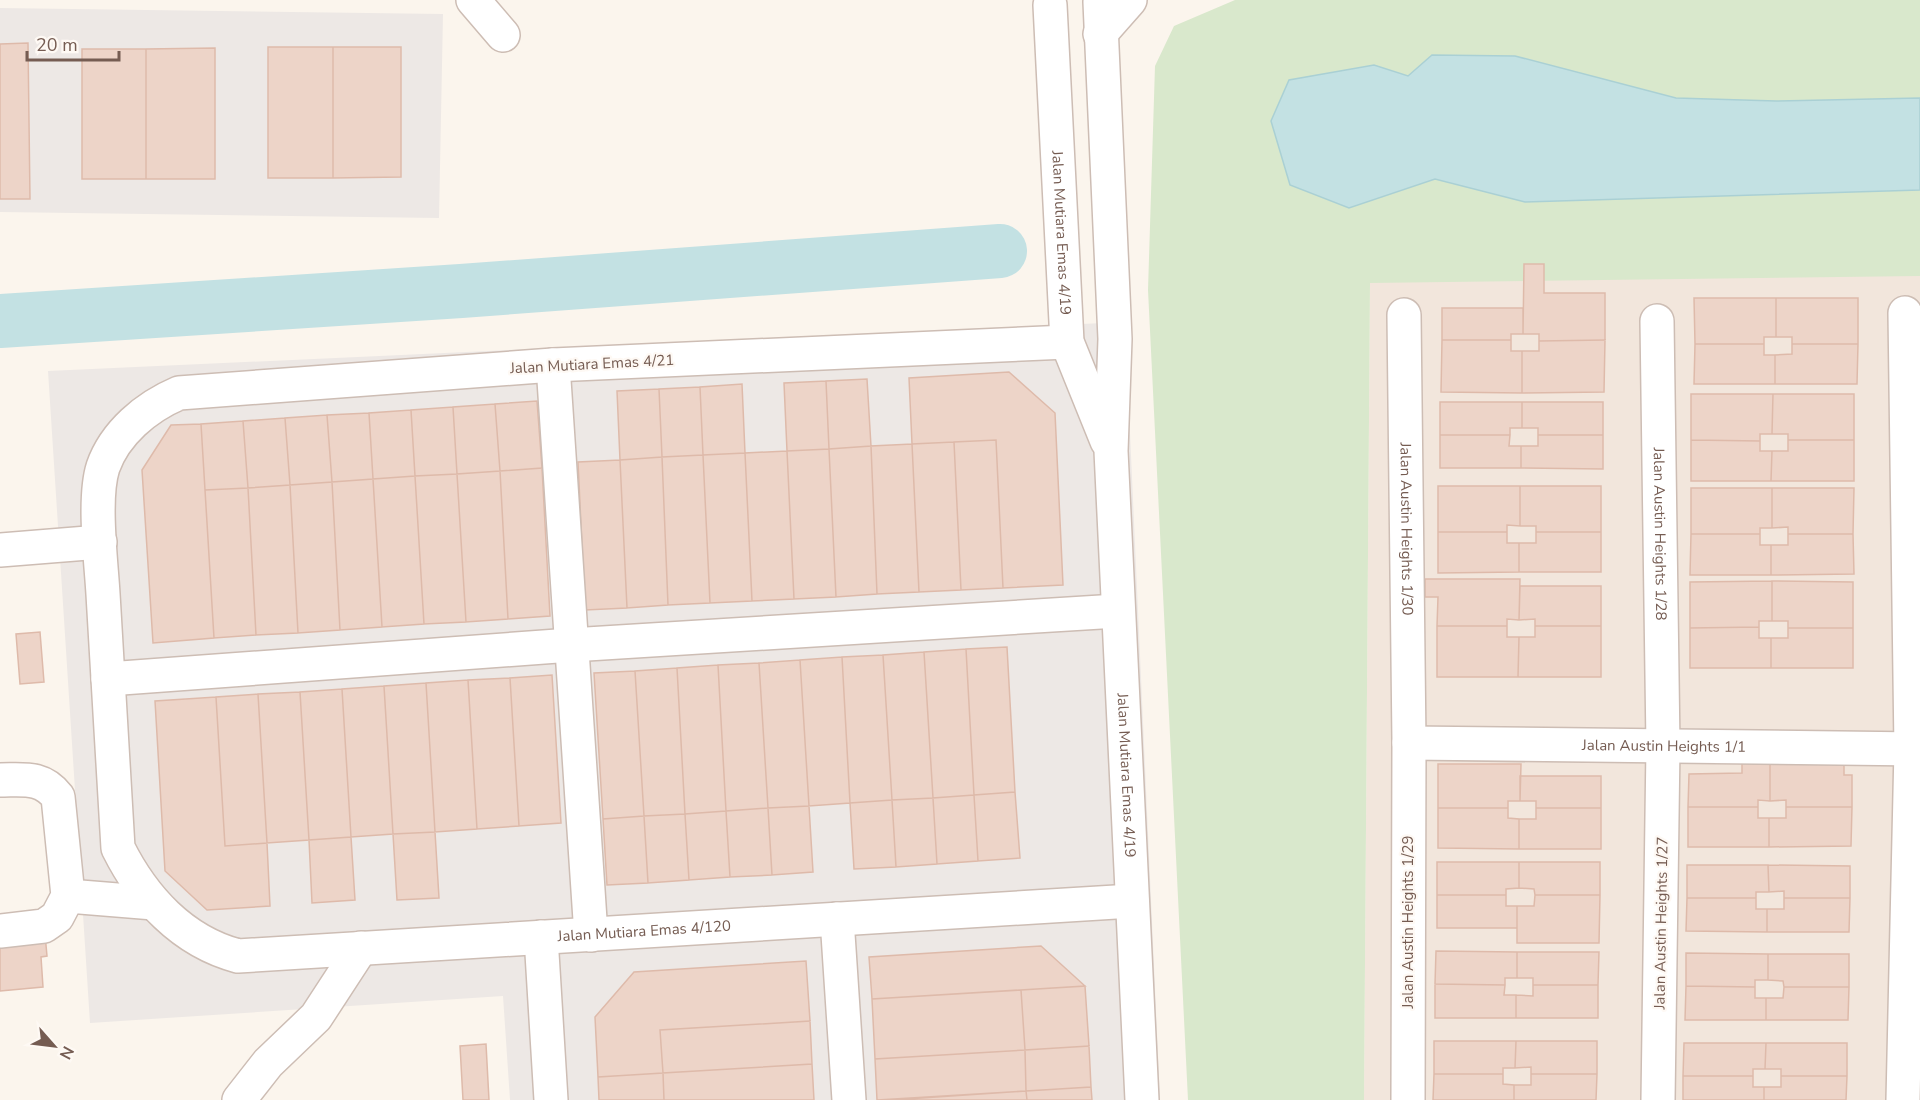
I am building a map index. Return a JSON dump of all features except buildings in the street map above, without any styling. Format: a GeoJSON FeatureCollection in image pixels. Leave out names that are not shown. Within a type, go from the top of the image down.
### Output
{"type":"FeatureCollection","features":[{"type":"Feature","properties":{"kind":"street"},"geometry":{"type":"LineString","coordinates":[[473,0],[503,35]]}},
{"type":"Feature","properties":{"kind":"street"},"geometry":{"type":"LineString","coordinates":[[1045,3],[1084,7],[1111,1]]}},
{"type":"Feature","properties":{"kind":"street","name":"Jalan Mutiara Emas 4/19"},"geometry":{"type":"LineString","coordinates":[[1111,1],[1100,34],[1115,339],[1111,451],[1142,1100]]}},
{"type":"Feature","properties":{"kind":"street","name":"Jalan Mutiara Emas 4/19"},"geometry":{"type":"LineString","coordinates":[[1045,3],[1067,342],[1111,451]]}},
{"type":"Feature","properties":{"kind":"street"},"geometry":{"type":"LineString","coordinates":[[1903,1100],[1916,749],[1905,313]]}},
{"type":"Feature","properties":{"kind":"street","name":"Jalan Austin Heights 1/30"},"geometry":{"type":"LineString","coordinates":[[1404,315],[1409,743]]}},
{"type":"Feature","properties":{"kind":"street","name":"Jalan Austin Heights 1/28"},"geometry":{"type":"LineString","coordinates":[[1657,321],[1663,746]]}},
{"type":"Feature","properties":{"kind":"street","name":"Jalan Mutiara Emas 4/21"},"geometry":{"type":"LineString","coordinates":[[161,910],[129,869],[118,848],[100,542],[100,481],[111,452],[129,426],[153,406],[179,393],[553,365],[1067,342]]}},
{"type":"Feature","properties":{"kind":"street"},"geometry":{"type":"LineString","coordinates":[[553,365],[591,935]]}},
{"type":"Feature","properties":{"kind":"street"},"geometry":{"type":"LineString","coordinates":[[0,549],[100,542]]}},
{"type":"Feature","properties":{"kind":"street"},"geometry":{"type":"LineString","coordinates":[[108,679],[571,645],[1118,611]]}},
{"type":"Feature","properties":{"kind":"street","name":"Jalan Austin Heights 1/1"},"geometry":{"type":"LineString","coordinates":[[1409,743],[1916,749]]}},
{"type":"Feature","properties":{"kind":"street","name":"Jalan Austin Heights 1/29"},"geometry":{"type":"LineString","coordinates":[[1408,1100],[1409,743]]}},
{"type":"Feature","properties":{"kind":"street","name":"Jalan Austin Heights 1/27"},"geometry":{"type":"LineString","coordinates":[[1658,1100],[1663,746]]}},
{"type":"Feature","properties":{"kind":"street"},"geometry":{"type":"LineString","coordinates":[[0,780],[41,782],[51,788],[58,798],[68,896],[57,917],[44,926],[0,931]]}},
{"type":"Feature","properties":{"kind":"street"},"geometry":{"type":"LineString","coordinates":[[68,896],[161,910]]}},
{"type":"Feature","properties":{"kind":"street","name":"Jalan Mutiara Emas 4/120"},"geometry":{"type":"LineString","coordinates":[[161,910],[201,941],[219,951],[238,956],[1132,901]]}},
{"type":"Feature","properties":{"kind":"street"},"geometry":{"type":"LineString","coordinates":[[837,919],[849,1100]]}},
{"type":"Feature","properties":{"kind":"street"},"geometry":{"type":"LineString","coordinates":[[541,937],[551,1100]]}},
{"type":"Feature","properties":{"kind":"street"},"geometry":{"type":"LineString","coordinates":[[240,1100],[268,1063],[316,1017],[362,948]]}},
{"type":"Feature","properties":{"kind":"shaded area"},"geometry":{"type":"Polygon","coordinates":[[[1920,0],[1920,1100],[1364,1100],[1370,283],[1920,0]]]}},
{"type":"Feature","properties":{"kind":"shaded area"},"geometry":{"type":"Polygon","coordinates":[[[0,8],[443,14],[439,218],[0,212],[0,8]]]}},
{"type":"Feature","properties":{"kind":"shaded area"},"geometry":{"type":"Polygon","coordinates":[[[1125,322],[1160,1100],[510,1100],[503,996],[90,1023],[48,371],[1125,322]]]}},
{"type":"Feature","properties":{"kind":"green space"},"geometry":{"type":"Polygon","coordinates":[[[1235,0],[1920,0],[1920,276],[1370,283],[1364,1100],[1188,1100],[1148,290],[1155,66],[1174,26],[1235,0]]]}},
{"type":"Feature","properties":{"kind":"water"},"geometry":{"type":"Polygon","coordinates":[[[1432,55],[1515,56],[1676,98],[1776,101],[1920,98],[1920,190],[1525,202],[1435,179],[1349,208],[1290,185],[1271,121],[1289,80],[1374,65],[1408,76],[1432,55]]]}},
{"type":"Feature","properties":{"kind":"waterway"},"geometry":{"type":"LineString","coordinates":[[0,321],[461,291],[1000,251]]}}]}
